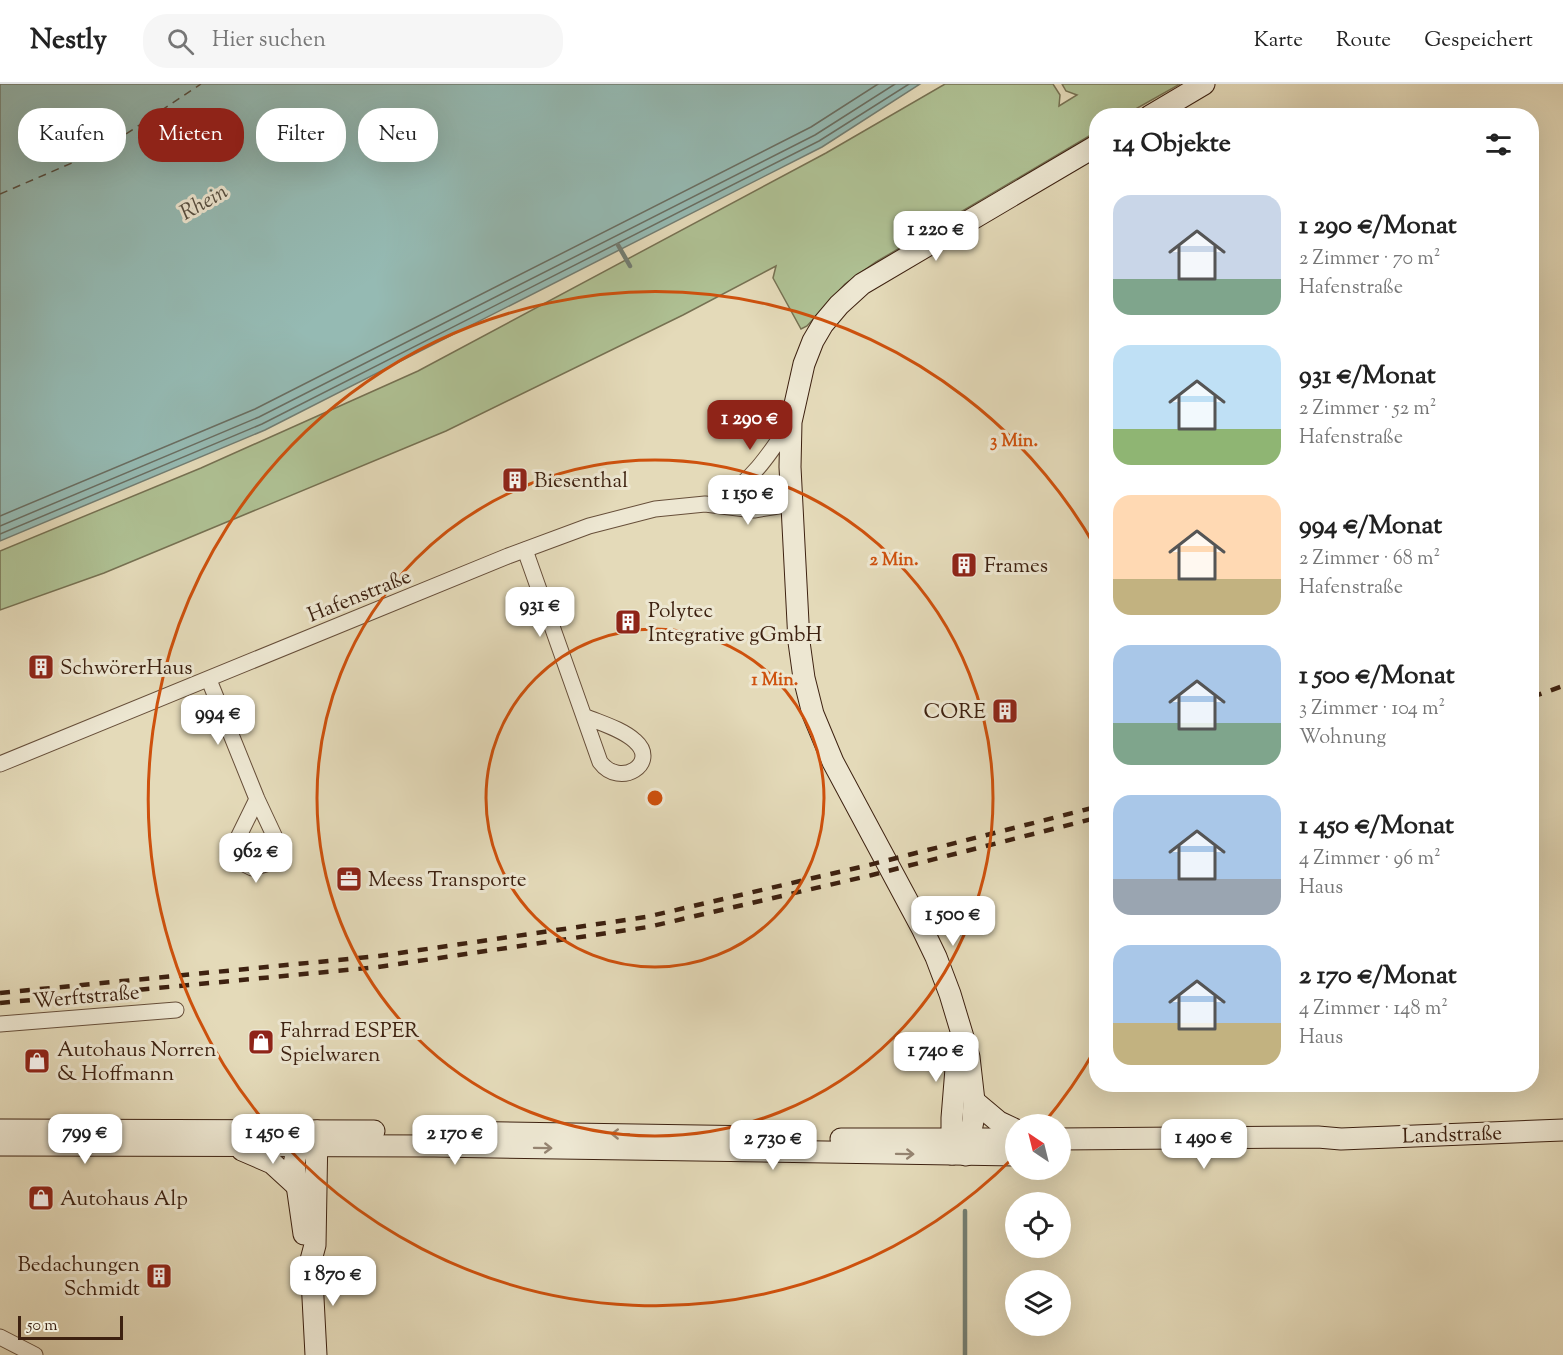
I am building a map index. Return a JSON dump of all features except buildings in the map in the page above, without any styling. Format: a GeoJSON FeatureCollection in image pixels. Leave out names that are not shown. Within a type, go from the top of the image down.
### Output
{"type":"FeatureCollection","features":[{"type":"Feature","properties":{"kind":"street"},"geometry":{"type":"LineString","coordinates":[[1164,108],[1204,84]]}},
{"type":"Feature","properties":{"kind":"street"},"geometry":{"type":"LineString","coordinates":[[960,1147],[974,1101],[969,1057],[959,1029],[951,994],[936,957],[833,762],[813,714],[804,678],[799,642],[791,504],[791,422],[804,364],[813,341],[823,324],[854,291],[895,263],[1089,150]]}},
{"type":"Feature","properties":{"kind":"street","name":"Hafenstraße"},"geometry":{"type":"LineString","coordinates":[[0,764],[589,526],[633,514],[705,504],[723,497],[740,488],[791,422]]}},
{"type":"Feature","properties":{"kind":"street","name":"Hafenstraße"},"geometry":{"type":"LineString","coordinates":[[723,497],[758,493],[791,504]]}},
{"type":"Feature","properties":{"kind":"street","name":"Hafenstraße"},"geometry":{"type":"LineString","coordinates":[[705,504],[754,510],[791,504]]}},
{"type":"Feature","properties":{"kind":"street"},"geometry":{"type":"LineString","coordinates":[[525,550],[584,716]]}},
{"type":"Feature","properties":{"kind":"street"},"geometry":{"type":"LineString","coordinates":[[209,680],[257,799]]}},
{"type":"Feature","properties":{"kind":"street","name":"Werftstraße"},"geometry":{"type":"LineString","coordinates":[[0,1024],[176,1010]]}},
{"type":"Feature","properties":{"kind":"street"},"geometry":{"type":"LineString","coordinates":[[959,1029],[960,1147]]}},
{"type":"Feature","properties":{"kind":"street"},"geometry":{"type":"LineString","coordinates":[[974,1101],[1005,1125]]}},
{"type":"Feature","properties":{"kind":"street"},"geometry":{"type":"LineString","coordinates":[[0,1130],[311,1141]]}},
{"type":"Feature","properties":{"kind":"street","name":"Landstraße"},"geometry":{"type":"LineString","coordinates":[[1341,1139],[1563,1130]]}},
{"type":"Feature","properties":{"kind":"street"},"geometry":{"type":"LineString","coordinates":[[0,1145],[231,1146],[564,1132],[960,1147],[1005,1153]]}},
{"type":"Feature","properties":{"kind":"street"},"geometry":{"type":"LineString","coordinates":[[1071,1139],[1318,1137],[1341,1139]]}},
{"type":"Feature","properties":{"kind":"street"},"geometry":{"type":"LineString","coordinates":[[1071,1154],[1308,1146],[1341,1139]]}},
{"type":"Feature","properties":{"kind":"street"},"geometry":{"type":"LineString","coordinates":[[311,1141],[294,1159],[306,1245],[312,1260]]}},
{"type":"Feature","properties":{"kind":"street"},"geometry":{"type":"LineString","coordinates":[[311,1141],[316,1355]]}},
{"type":"Feature","properties":{"kind":"street"},"geometry":{"type":"LineString","coordinates":[[960,1147],[1005,1141]]}},
{"type":"Feature","properties":{"kind":"street"},"geometry":{"type":"LineString","coordinates":[[231,1146],[272,1163],[296,1185]]}},
{"type":"Feature","properties":{"kind":"street"},"geometry":{"type":"LineString","coordinates":[[0,1337],[35,1355]]}},
{"type":"Feature","properties":{"kind":"green space"},"geometry":{"type":"Polygon","coordinates":[[[945,84],[1053,84],[1060,95],[1059,106],[1077,95],[1066,91],[1062,84],[1180,84],[1137,108],[1089,108],[1089,136],[876,262],[845,284],[807,326],[801,329],[773,278],[776,266],[683,315],[446,431],[104,573],[0,610],[0,551],[201,468],[418,371],[826,153],[945,84]]]}},
{"type":"Feature","properties":{"kind":"water","name":"Rhein"},"geometry":{"type":"Polygon","coordinates":[[[0,84],[920,84],[822,147],[265,430],[0,541],[0,84]]]}},
{"type":"Feature","properties":{"kind":"waterway"},"geometry":{"type":"LineString","coordinates":[[618,245],[630,266]]}},
{"type":"Feature","properties":{"kind":"waterway"},"geometry":{"type":"LineString","coordinates":[[965,1211],[965,1355]]}},
{"type":"Feature","properties":{"kind":"ferry route"},"geometry":{"type":"LineString","coordinates":[[0,194],[102,150],[201,84]]}},
{"type":"Feature","properties":{"kind":"railway"},"geometry":{"type":"LineString","coordinates":[[1539,695],[1563,686]]}},
{"type":"Feature","properties":{"kind":"railway"},"geometry":{"type":"LineString","coordinates":[[0,993],[379,956],[646,917],[869,865],[1089,809]]}},
{"type":"Feature","properties":{"kind":"railway"},"geometry":{"type":"LineString","coordinates":[[0,1003],[378,967],[648,927],[872,875],[1089,820]]}},
{"type":"Feature","properties":{"kind":"place","name":"Biesenthal"},"geometry":{"type":"Point","coordinates":[515,480]}},
{"type":"Feature","properties":{"kind":"place","name":"Frames"},"geometry":{"type":"Point","coordinates":[964,565]}},
{"type":"Feature","properties":{"kind":"place","name":"Polytec Integrative gGmbH"},"geometry":{"type":"Point","coordinates":[628,622]}},
{"type":"Feature","properties":{"kind":"place","name":"SchwörerHaus"},"geometry":{"type":"Point","coordinates":[41,667]}},
{"type":"Feature","properties":{"kind":"place","name":"CORE"},"geometry":{"type":"Point","coordinates":[1005,711]}},
{"type":"Feature","properties":{"kind":"place","name":"Meess Transporte"},"geometry":{"type":"Point","coordinates":[349,879]}},
{"type":"Feature","properties":{"kind":"place","name":"Fahrrad ESPER Spielwaren"},"geometry":{"type":"Point","coordinates":[261,1042]}},
{"type":"Feature","properties":{"kind":"place","name":"Autohaus Norren & Hoffmann"},"geometry":{"type":"Point","coordinates":[37,1061]}},
{"type":"Feature","properties":{"kind":"place","name":"Autohaus Alp"},"geometry":{"type":"Point","coordinates":[41,1198]}},
{"type":"Feature","properties":{"kind":"place","name":"Bedachungen Schmidt"},"geometry":{"type":"Point","coordinates":[159,1276]}}]}
